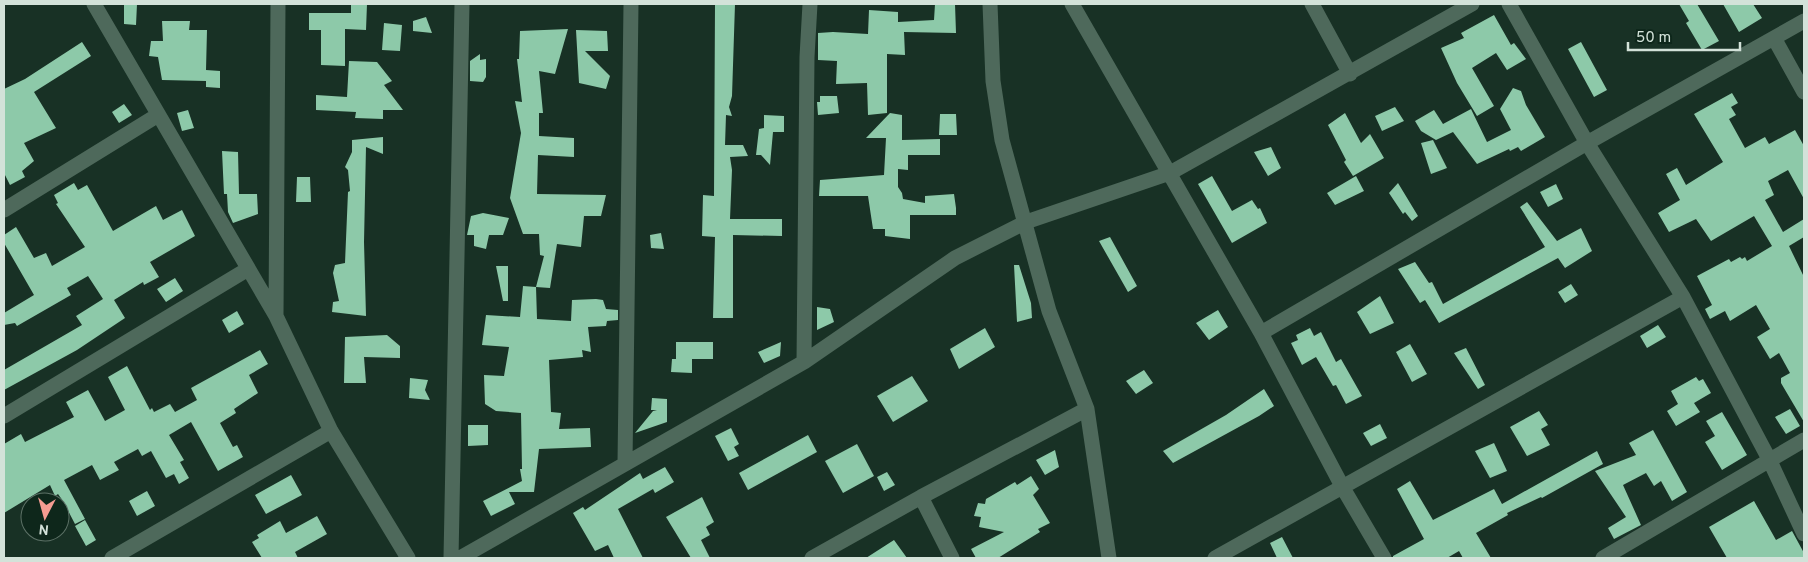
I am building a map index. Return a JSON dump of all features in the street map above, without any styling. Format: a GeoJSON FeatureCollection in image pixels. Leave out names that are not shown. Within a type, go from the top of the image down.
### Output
{"type":"FeatureCollection","features":[{"type":"Feature","properties":{"kind":"street"},"geometry":{"type":"LineString","coordinates":[[94,4],[276,316],[331,431],[408,558]]}},
{"type":"Feature","properties":{"kind":"street"},"geometry":{"type":"LineString","coordinates":[[104,21],[105,4]]}},
{"type":"Feature","properties":{"kind":"street"},"geometry":{"type":"LineString","coordinates":[[276,316],[278,4]]}},
{"type":"Feature","properties":{"kind":"street"},"geometry":{"type":"LineString","coordinates":[[451,558],[462,4]]}},
{"type":"Feature","properties":{"kind":"street"},"geometry":{"type":"LineString","coordinates":[[625,463],[632,4]]}},
{"type":"Feature","properties":{"kind":"street"},"geometry":{"type":"LineString","coordinates":[[804,362],[807,57],[810,4]]}},
{"type":"Feature","properties":{"kind":"street"},"geometry":{"type":"LineString","coordinates":[[990,4],[993,81],[1002,140],[1049,311],[1088,409],[1109,558]]}},
{"type":"Feature","properties":{"kind":"street"},"geometry":{"type":"LineString","coordinates":[[1072,4],[1170,173],[1260,333],[1343,488],[1384,558]]}},
{"type":"Feature","properties":{"kind":"street"},"geometry":{"type":"LineString","coordinates":[[1312,4],[1350,74]]}},
{"type":"Feature","properties":{"kind":"street"},"geometry":{"type":"LineString","coordinates":[[460,558],[804,362],[956,258],[1026,222],[1170,173],[1350,74],[1472,4]]}},
{"type":"Feature","properties":{"kind":"street"},"geometry":{"type":"LineString","coordinates":[[1509,4],[1587,143],[1683,296],[1769,459],[1804,534]]}},
{"type":"Feature","properties":{"kind":"street"},"geometry":{"type":"LineString","coordinates":[[1260,333],[1587,143],[1804,21]]}},
{"type":"Feature","properties":{"kind":"street"},"geometry":{"type":"LineString","coordinates":[[1774,38],[1804,92]]}},
{"type":"Feature","properties":{"kind":"street"},"geometry":{"type":"LineString","coordinates":[[4,210],[158,115]]}},
{"type":"Feature","properties":{"kind":"street"},"geometry":{"type":"LineString","coordinates":[[4,416],[248,269]]}},
{"type":"Feature","properties":{"kind":"street"},"geometry":{"type":"LineString","coordinates":[[1215,558],[1683,296]]}},
{"type":"Feature","properties":{"kind":"street"},"geometry":{"type":"LineString","coordinates":[[812,558],[921,497],[1088,409]]}},
{"type":"Feature","properties":{"kind":"street"},"geometry":{"type":"LineString","coordinates":[[112,558],[331,431]]}},
{"type":"Feature","properties":{"kind":"street"},"geometry":{"type":"LineString","coordinates":[[1603,558],[1804,440]]}},
{"type":"Feature","properties":{"kind":"street"},"geometry":{"type":"LineString","coordinates":[[921,497],[952,558]]}},
{"type":"Feature","properties":{"kind":"building"},"geometry":{"type":"Polygon","coordinates":[[[124,4],[137,4],[136,25],[124,24],[124,4]]]}},
{"type":"Feature","properties":{"kind":"building"},"geometry":{"type":"Polygon","coordinates":[[[351,4],[367,4],[366,30],[345,29],[345,66],[321,65],[321,30],[309,30],[309,13],[351,13],[351,4]]]}},
{"type":"Feature","properties":{"kind":"building"},"geometry":{"type":"Polygon","coordinates":[[[715,4],[735,4],[732,96],[729,107],[732,116],[726,115],[725,145],[743,145],[748,156],[730,157],[732,170],[730,219],[782,219],[782,236],[733,235],[733,318],[713,318],[715,237],[702,236],[703,195],[714,196],[715,4]]]}},
{"type":"Feature","properties":{"kind":"building"},"geometry":{"type":"Polygon","coordinates":[[[935,4],[955,4],[956,33],[904,32],[905,55],[887,54],[887,113],[868,115],[867,83],[836,84],[837,61],[818,60],[818,33],[868,34],[869,10],[898,12],[898,22],[934,20],[935,4]]]}},
{"type":"Feature","properties":{"kind":"building"},"geometry":{"type":"Polygon","coordinates":[[[1679,4],[1697,4],[1719,41],[1702,50],[1686,23],[1689,21],[1679,4]]]}},
{"type":"Feature","properties":{"kind":"building"},"geometry":{"type":"Polygon","coordinates":[[[1723,4],[1753,4],[1762,18],[1739,32],[1723,4]]]}},
{"type":"Feature","properties":{"kind":"building"},"geometry":{"type":"Polygon","coordinates":[[[1494,15],[1511,45],[1514,43],[1526,59],[1507,70],[1496,53],[1472,68],[1494,106],[1477,116],[1457,83],[1441,48],[1464,38],[1461,33],[1494,15]]]}},
{"type":"Feature","properties":{"kind":"building"},"geometry":{"type":"Polygon","coordinates":[[[426,17],[432,33],[413,31],[413,21],[426,17]]]}},
{"type":"Feature","properties":{"kind":"building"},"geometry":{"type":"Polygon","coordinates":[[[162,21],[190,21],[189,30],[207,30],[206,70],[220,71],[220,88],[206,87],[206,81],[162,80],[158,57],[149,56],[151,41],[163,41],[162,21]]]}},
{"type":"Feature","properties":{"kind":"building"},"geometry":{"type":"Polygon","coordinates":[[[384,23],[402,25],[400,51],[382,50],[384,23]]]}},
{"type":"Feature","properties":{"kind":"building"},"geometry":{"type":"Polygon","coordinates":[[[568,29],[555,74],[539,71],[543,113],[539,113],[539,136],[574,138],[574,157],[538,155],[537,194],[606,195],[601,216],[584,216],[581,247],[557,244],[550,288],[536,287],[544,256],[540,255],[539,234],[523,234],[510,198],[521,133],[515,101],[522,102],[517,59],[519,59],[520,31],[568,29]]]}},
{"type":"Feature","properties":{"kind":"building"},"geometry":{"type":"Polygon","coordinates":[[[576,30],[607,31],[608,51],[585,51],[610,76],[606,89],[579,83],[576,30]]]}},
{"type":"Feature","properties":{"kind":"building"},"geometry":{"type":"Polygon","coordinates":[[[82,42],[91,56],[34,92],[56,128],[24,143],[34,161],[22,171],[25,177],[10,185],[4,173],[4,89],[25,79],[82,42]]]}},
{"type":"Feature","properties":{"kind":"building"},"geometry":{"type":"Polygon","coordinates":[[[1581,42],[1607,90],[1594,97],[1568,49],[1581,42]]]}},
{"type":"Feature","properties":{"kind":"building"},"geometry":{"type":"Polygon","coordinates":[[[480,54],[480,60],[486,59],[486,77],[483,82],[470,81],[470,61],[480,54]]]}},
{"type":"Feature","properties":{"kind":"building"},"geometry":{"type":"Polygon","coordinates":[[[349,61],[377,62],[392,81],[384,85],[403,110],[383,110],[383,119],[355,118],[356,112],[316,110],[316,95],[347,97],[349,61]]]}},
{"type":"Feature","properties":{"kind":"building"},"geometry":{"type":"Polygon","coordinates":[[[1513,88],[1521,91],[1526,105],[1545,137],[1521,151],[1518,147],[1510,151],[1509,149],[1477,164],[1453,132],[1436,140],[1421,131],[1415,121],[1434,110],[1443,124],[1471,109],[1487,142],[1511,130],[1500,109],[1513,88]]]}},
{"type":"Feature","properties":{"kind":"building"},"geometry":{"type":"Polygon","coordinates":[[[1732,93],[1738,103],[1731,107],[1736,115],[1729,119],[1745,148],[1765,137],[1769,144],[1795,130],[1804,146],[1804,199],[1788,170],[1768,181],[1774,195],[1765,200],[1783,232],[1804,219],[1804,237],[1789,246],[1804,277],[1804,422],[1781,383],[1781,378],[1790,373],[1779,353],[1770,359],[1757,337],[1770,329],[1756,305],[1730,321],[1725,311],[1710,319],[1705,309],[1712,305],[1697,276],[1729,259],[1731,262],[1740,257],[1742,259],[1745,257],[1747,261],[1772,246],[1754,216],[1711,241],[1696,219],[1669,232],[1658,213],[1680,200],[1666,174],[1677,168],[1686,185],[1723,162],[1694,114],[1732,93]]]}},
{"type":"Feature","properties":{"kind":"building"},"geometry":{"type":"Polygon","coordinates":[[[820,96],[837,96],[839,113],[818,115],[817,102],[820,102],[820,96]]]}},
{"type":"Feature","properties":{"kind":"building"},"geometry":{"type":"Polygon","coordinates":[[[124,104],[132,115],[119,123],[112,112],[124,104]]]}},
{"type":"Feature","properties":{"kind":"building"},"geometry":{"type":"Polygon","coordinates":[[[1395,107],[1404,121],[1382,131],[1375,116],[1395,107]]]}},
{"type":"Feature","properties":{"kind":"building"},"geometry":{"type":"Polygon","coordinates":[[[188,110],[194,128],[182,131],[177,113],[188,110]]]}},
{"type":"Feature","properties":{"kind":"building"},"geometry":{"type":"Polygon","coordinates":[[[890,113],[902,115],[902,140],[940,139],[940,155],[908,155],[908,170],[898,169],[898,187],[903,199],[925,203],[925,196],[954,194],[956,215],[910,215],[910,239],[885,236],[885,229],[873,229],[868,196],[819,196],[820,180],[884,175],[886,138],[866,138],[890,113]]]}},
{"type":"Feature","properties":{"kind":"building"},"geometry":{"type":"Polygon","coordinates":[[[1345,113],[1361,143],[1370,134],[1384,158],[1353,176],[1344,162],[1346,160],[1328,125],[1345,113]]]}},
{"type":"Feature","properties":{"kind":"building"},"geometry":{"type":"Polygon","coordinates":[[[940,114],[956,114],[957,135],[939,135],[940,114]]]}},
{"type":"Feature","properties":{"kind":"building"},"geometry":{"type":"Polygon","coordinates":[[[764,115],[784,116],[784,132],[773,132],[770,165],[761,155],[756,155],[759,129],[764,128],[764,115]]]}},
{"type":"Feature","properties":{"kind":"building"},"geometry":{"type":"Polygon","coordinates":[[[383,137],[383,154],[366,147],[364,242],[366,316],[332,312],[333,302],[339,301],[333,273],[335,265],[345,263],[348,192],[350,191],[348,170],[345,167],[352,152],[352,140],[383,137]]]}},
{"type":"Feature","properties":{"kind":"building"},"geometry":{"type":"Polygon","coordinates":[[[1433,140],[1447,168],[1431,174],[1421,143],[1433,140]]]}},
{"type":"Feature","properties":{"kind":"building"},"geometry":{"type":"Polygon","coordinates":[[[1271,147],[1281,168],[1268,176],[1254,152],[1271,147]]]}},
{"type":"Feature","properties":{"kind":"building"},"geometry":{"type":"Polygon","coordinates":[[[222,151],[238,152],[239,194],[257,194],[258,214],[233,223],[228,212],[227,194],[224,194],[222,151]]]}},
{"type":"Feature","properties":{"kind":"building"},"geometry":{"type":"Polygon","coordinates":[[[1212,176],[1232,211],[1252,200],[1258,209],[1260,208],[1267,223],[1232,243],[1198,184],[1212,176]]]}},
{"type":"Feature","properties":{"kind":"building"},"geometry":{"type":"Polygon","coordinates":[[[1356,176],[1364,191],[1335,205],[1327,193],[1356,176]]]}},
{"type":"Feature","properties":{"kind":"building"},"geometry":{"type":"Polygon","coordinates":[[[297,177],[310,177],[311,202],[296,202],[297,177]]]}},
{"type":"Feature","properties":{"kind":"building"},"geometry":{"type":"Polygon","coordinates":[[[74,183],[78,190],[87,185],[113,231],[156,206],[163,220],[182,210],[195,236],[150,262],[159,277],[144,285],[143,282],[114,300],[125,318],[77,350],[4,390],[4,370],[82,325],[76,316],[103,299],[88,276],[67,288],[71,295],[17,326],[15,323],[4,325],[4,313],[34,295],[4,243],[4,235],[16,227],[34,258],[46,253],[52,266],[85,247],[56,204],[58,203],[54,195],[74,183]]]}},
{"type":"Feature","properties":{"kind":"building"},"geometry":{"type":"Polygon","coordinates":[[[1398,183],[1418,216],[1412,221],[1405,212],[1403,214],[1389,193],[1398,183]]]}},
{"type":"Feature","properties":{"kind":"building"},"geometry":{"type":"Polygon","coordinates":[[[1556,184],[1563,199],[1548,207],[1540,192],[1556,184]]]}},
{"type":"Feature","properties":{"kind":"building"},"geometry":{"type":"Polygon","coordinates":[[[1527,202],[1557,241],[1581,228],[1592,251],[1565,268],[1558,258],[1439,323],[1425,300],[1420,303],[1398,269],[1415,262],[1429,283],[1432,282],[1443,304],[1545,247],[1520,207],[1527,202]]]}},
{"type":"Feature","properties":{"kind":"building"},"geometry":{"type":"Polygon","coordinates":[[[483,213],[509,218],[503,235],[489,235],[486,249],[474,246],[474,235],[467,235],[471,216],[483,213]]]}},
{"type":"Feature","properties":{"kind":"building"},"geometry":{"type":"Polygon","coordinates":[[[661,233],[664,249],[651,248],[650,235],[661,233]]]}},
{"type":"Feature","properties":{"kind":"building"},"geometry":{"type":"Polygon","coordinates":[[[1110,237],[1137,286],[1128,292],[1099,241],[1110,237]]]}},
{"type":"Feature","properties":{"kind":"building"},"geometry":{"type":"Polygon","coordinates":[[[1014,265],[1019,265],[1031,303],[1032,318],[1017,322],[1014,265]]]}},
{"type":"Feature","properties":{"kind":"building"},"geometry":{"type":"Polygon","coordinates":[[[496,266],[508,266],[508,301],[503,301],[496,266]]]}},
{"type":"Feature","properties":{"kind":"building"},"geometry":{"type":"Polygon","coordinates":[[[175,278],[183,291],[166,302],[157,289],[175,278]]]}},
{"type":"Feature","properties":{"kind":"building"},"geometry":{"type":"Polygon","coordinates":[[[1571,284],[1578,295],[1565,303],[1558,292],[1571,284]]]}},
{"type":"Feature","properties":{"kind":"building"},"geometry":{"type":"Polygon","coordinates":[[[523,286],[536,287],[537,319],[571,321],[572,300],[596,299],[603,300],[606,309],[618,310],[618,320],[607,321],[606,326],[588,327],[591,352],[582,350],[583,357],[549,360],[551,412],[561,413],[559,429],[590,428],[591,447],[539,449],[534,492],[509,492],[515,504],[491,516],[483,501],[522,481],[520,469],[522,469],[521,413],[496,411],[485,404],[484,375],[504,376],[509,347],[482,345],[486,315],[520,317],[523,286]]]}},
{"type":"Feature","properties":{"kind":"building"},"geometry":{"type":"Polygon","coordinates":[[[1380,296],[1394,323],[1370,334],[1357,312],[1380,296]]]}},
{"type":"Feature","properties":{"kind":"building"},"geometry":{"type":"Polygon","coordinates":[[[817,307],[830,309],[834,322],[817,330],[817,307]]]}},
{"type":"Feature","properties":{"kind":"building"},"geometry":{"type":"Polygon","coordinates":[[[1218,310],[1228,327],[1209,340],[1196,323],[1218,310]]]}},
{"type":"Feature","properties":{"kind":"building"},"geometry":{"type":"Polygon","coordinates":[[[237,311],[244,324],[229,333],[222,320],[237,311]]]}},
{"type":"Feature","properties":{"kind":"building"},"geometry":{"type":"Polygon","coordinates":[[[1658,325],[1666,337],[1647,348],[1640,336],[1658,325]]]}},
{"type":"Feature","properties":{"kind":"building"},"geometry":{"type":"Polygon","coordinates":[[[985,328],[995,347],[959,369],[950,349],[985,328]]]}},
{"type":"Feature","properties":{"kind":"building"},"geometry":{"type":"Polygon","coordinates":[[[1310,328],[1314,336],[1321,332],[1336,362],[1341,359],[1362,396],[1346,404],[1336,385],[1333,386],[1316,357],[1302,365],[1291,343],[1298,340],[1296,335],[1310,328]]]}},
{"type":"Feature","properties":{"kind":"building"},"geometry":{"type":"Polygon","coordinates":[[[387,335],[400,346],[400,358],[364,357],[366,383],[344,383],[345,337],[387,335]]]}},
{"type":"Feature","properties":{"kind":"building"},"geometry":{"type":"Polygon","coordinates":[[[676,342],[713,342],[713,359],[692,359],[692,373],[671,372],[672,359],[676,359],[676,342]]]}},
{"type":"Feature","properties":{"kind":"building"},"geometry":{"type":"Polygon","coordinates":[[[781,342],[780,356],[764,363],[758,352],[781,342]]]}},
{"type":"Feature","properties":{"kind":"building"},"geometry":{"type":"Polygon","coordinates":[[[1410,344],[1427,374],[1412,382],[1396,352],[1410,344]]]}},
{"type":"Feature","properties":{"kind":"building"},"geometry":{"type":"Polygon","coordinates":[[[1466,348],[1485,385],[1478,389],[1454,353],[1466,348]]]}},
{"type":"Feature","properties":{"kind":"building"},"geometry":{"type":"Polygon","coordinates":[[[260,350],[268,364],[249,375],[258,393],[234,409],[236,413],[220,423],[233,447],[237,445],[243,457],[218,471],[191,422],[169,435],[184,460],[180,462],[189,478],[179,484],[174,474],[166,478],[151,451],[142,456],[138,449],[114,462],[119,470],[100,480],[92,465],[64,480],[85,519],[75,524],[70,514],[70,492],[53,492],[50,485],[38,492],[20,492],[20,503],[4,513],[4,444],[21,434],[25,442],[74,417],[66,402],[88,390],[105,421],[125,410],[108,377],[127,366],[150,410],[152,408],[154,412],[170,404],[175,412],[197,400],[191,388],[260,350]]]}},
{"type":"Feature","properties":{"kind":"building"},"geometry":{"type":"Polygon","coordinates":[[[1144,370],[1153,383],[1136,394],[1126,381],[1144,370]]]}},
{"type":"Feature","properties":{"kind":"building"},"geometry":{"type":"Polygon","coordinates":[[[912,376],[928,401],[893,422],[877,396],[912,376]]]}},
{"type":"Feature","properties":{"kind":"building"},"geometry":{"type":"Polygon","coordinates":[[[1696,377],[1699,381],[1703,379],[1711,393],[1694,403],[1700,412],[1676,426],[1667,411],[1678,404],[1671,391],[1696,377]]]}},
{"type":"Feature","properties":{"kind":"building"},"geometry":{"type":"Polygon","coordinates":[[[410,378],[428,380],[425,390],[430,400],[409,398],[410,378]]]}},
{"type":"Feature","properties":{"kind":"building"},"geometry":{"type":"Polygon","coordinates":[[[1264,389],[1274,406],[1259,416],[1173,463],[1163,451],[1226,415],[1264,389]]]}},
{"type":"Feature","properties":{"kind":"building"},"geometry":{"type":"Polygon","coordinates":[[[652,398],[667,399],[667,422],[635,433],[653,411],[657,410],[651,410],[652,398]]]}},
{"type":"Feature","properties":{"kind":"building"},"geometry":{"type":"Polygon","coordinates":[[[1790,409],[1800,426],[1786,434],[1775,417],[1790,409]]]}},
{"type":"Feature","properties":{"kind":"building"},"geometry":{"type":"Polygon","coordinates":[[[1539,411],[1548,425],[1541,429],[1550,445],[1527,456],[1510,427],[1539,411]]]}},
{"type":"Feature","properties":{"kind":"building"},"geometry":{"type":"Polygon","coordinates":[[[1722,412],[1747,455],[1722,470],[1705,442],[1715,436],[1706,421],[1722,412]]]}},
{"type":"Feature","properties":{"kind":"building"},"geometry":{"type":"Polygon","coordinates":[[[1380,424],[1387,438],[1371,446],[1363,433],[1380,424]]]}},
{"type":"Feature","properties":{"kind":"building"},"geometry":{"type":"Polygon","coordinates":[[[468,425],[488,425],[488,445],[468,446],[468,425]]]}},
{"type":"Feature","properties":{"kind":"building"},"geometry":{"type":"Polygon","coordinates":[[[731,428],[739,444],[734,447],[739,456],[728,461],[715,436],[731,428]]]}},
{"type":"Feature","properties":{"kind":"building"},"geometry":{"type":"Polygon","coordinates":[[[1653,430],[1687,492],[1672,501],[1661,481],[1654,486],[1646,473],[1623,485],[1641,525],[1614,539],[1608,528],[1626,517],[1595,471],[1636,455],[1629,443],[1653,430]]]}},
{"type":"Feature","properties":{"kind":"building"},"geometry":{"type":"Polygon","coordinates":[[[808,435],[817,452],[748,490],[739,473],[808,435]]]}},
{"type":"Feature","properties":{"kind":"building"},"geometry":{"type":"Polygon","coordinates":[[[1494,443],[1507,471],[1490,478],[1475,451],[1494,443]]]}},
{"type":"Feature","properties":{"kind":"building"},"geometry":{"type":"Polygon","coordinates":[[[857,444],[874,476],[843,493],[825,461],[857,444]]]}},
{"type":"Feature","properties":{"kind":"building"},"geometry":{"type":"Polygon","coordinates":[[[1055,450],[1059,467],[1045,475],[1036,460],[1055,450]]]}},
{"type":"Feature","properties":{"kind":"building"},"geometry":{"type":"Polygon","coordinates":[[[1597,451],[1603,464],[1542,498],[1507,513],[1508,515],[1476,533],[1491,558],[1463,558],[1459,551],[1447,558],[1393,558],[1393,556],[1424,539],[1397,489],[1410,481],[1433,520],[1494,489],[1502,504],[1597,451]]]}},
{"type":"Feature","properties":{"kind":"building"},"geometry":{"type":"Polygon","coordinates":[[[665,467],[674,482],[655,493],[653,489],[618,509],[643,558],[614,558],[608,545],[595,551],[573,513],[583,507],[585,510],[640,473],[643,479],[665,467]]]}},
{"type":"Feature","properties":{"kind":"building"},"geometry":{"type":"Polygon","coordinates":[[[887,472],[895,485],[884,491],[877,477],[887,472]]]}},
{"type":"Feature","properties":{"kind":"building"},"geometry":{"type":"Polygon","coordinates":[[[291,475],[302,495],[266,514],[255,495],[291,475]]]}},
{"type":"Feature","properties":{"kind":"building"},"geometry":{"type":"Polygon","coordinates":[[[1031,476],[1039,489],[1033,495],[1050,523],[1038,529],[1040,532],[998,558],[976,558],[971,549],[1004,532],[979,527],[981,517],[974,516],[978,503],[985,504],[986,499],[1015,482],[1017,485],[1031,476]]]}},
{"type":"Feature","properties":{"kind":"building"},"geometry":{"type":"Polygon","coordinates":[[[147,491],[155,506],[137,516],[129,501],[147,491]]]}},
{"type":"Feature","properties":{"kind":"building"},"geometry":{"type":"Polygon","coordinates":[[[702,497],[714,522],[706,527],[710,535],[701,540],[710,558],[691,558],[666,517],[702,497]]]}},
{"type":"Feature","properties":{"kind":"building"},"geometry":{"type":"Polygon","coordinates":[[[1754,501],[1776,540],[1792,531],[1804,553],[1804,558],[1727,558],[1709,527],[1754,501]]]}},
{"type":"Feature","properties":{"kind":"building"},"geometry":{"type":"Polygon","coordinates":[[[317,516],[327,534],[295,552],[298,558],[262,558],[252,542],[259,538],[257,535],[280,521],[286,533],[317,516]]]}},
{"type":"Feature","properties":{"kind":"building"},"geometry":{"type":"Polygon","coordinates":[[[85,520],[96,540],[86,546],[75,526],[85,520]]]}},
{"type":"Feature","properties":{"kind":"building"},"geometry":{"type":"Polygon","coordinates":[[[1282,537],[1293,558],[1277,558],[1270,543],[1282,537]]]}},
{"type":"Feature","properties":{"kind":"building"},"geometry":{"type":"Polygon","coordinates":[[[894,540],[907,558],[866,558],[894,540]]]}}]}
